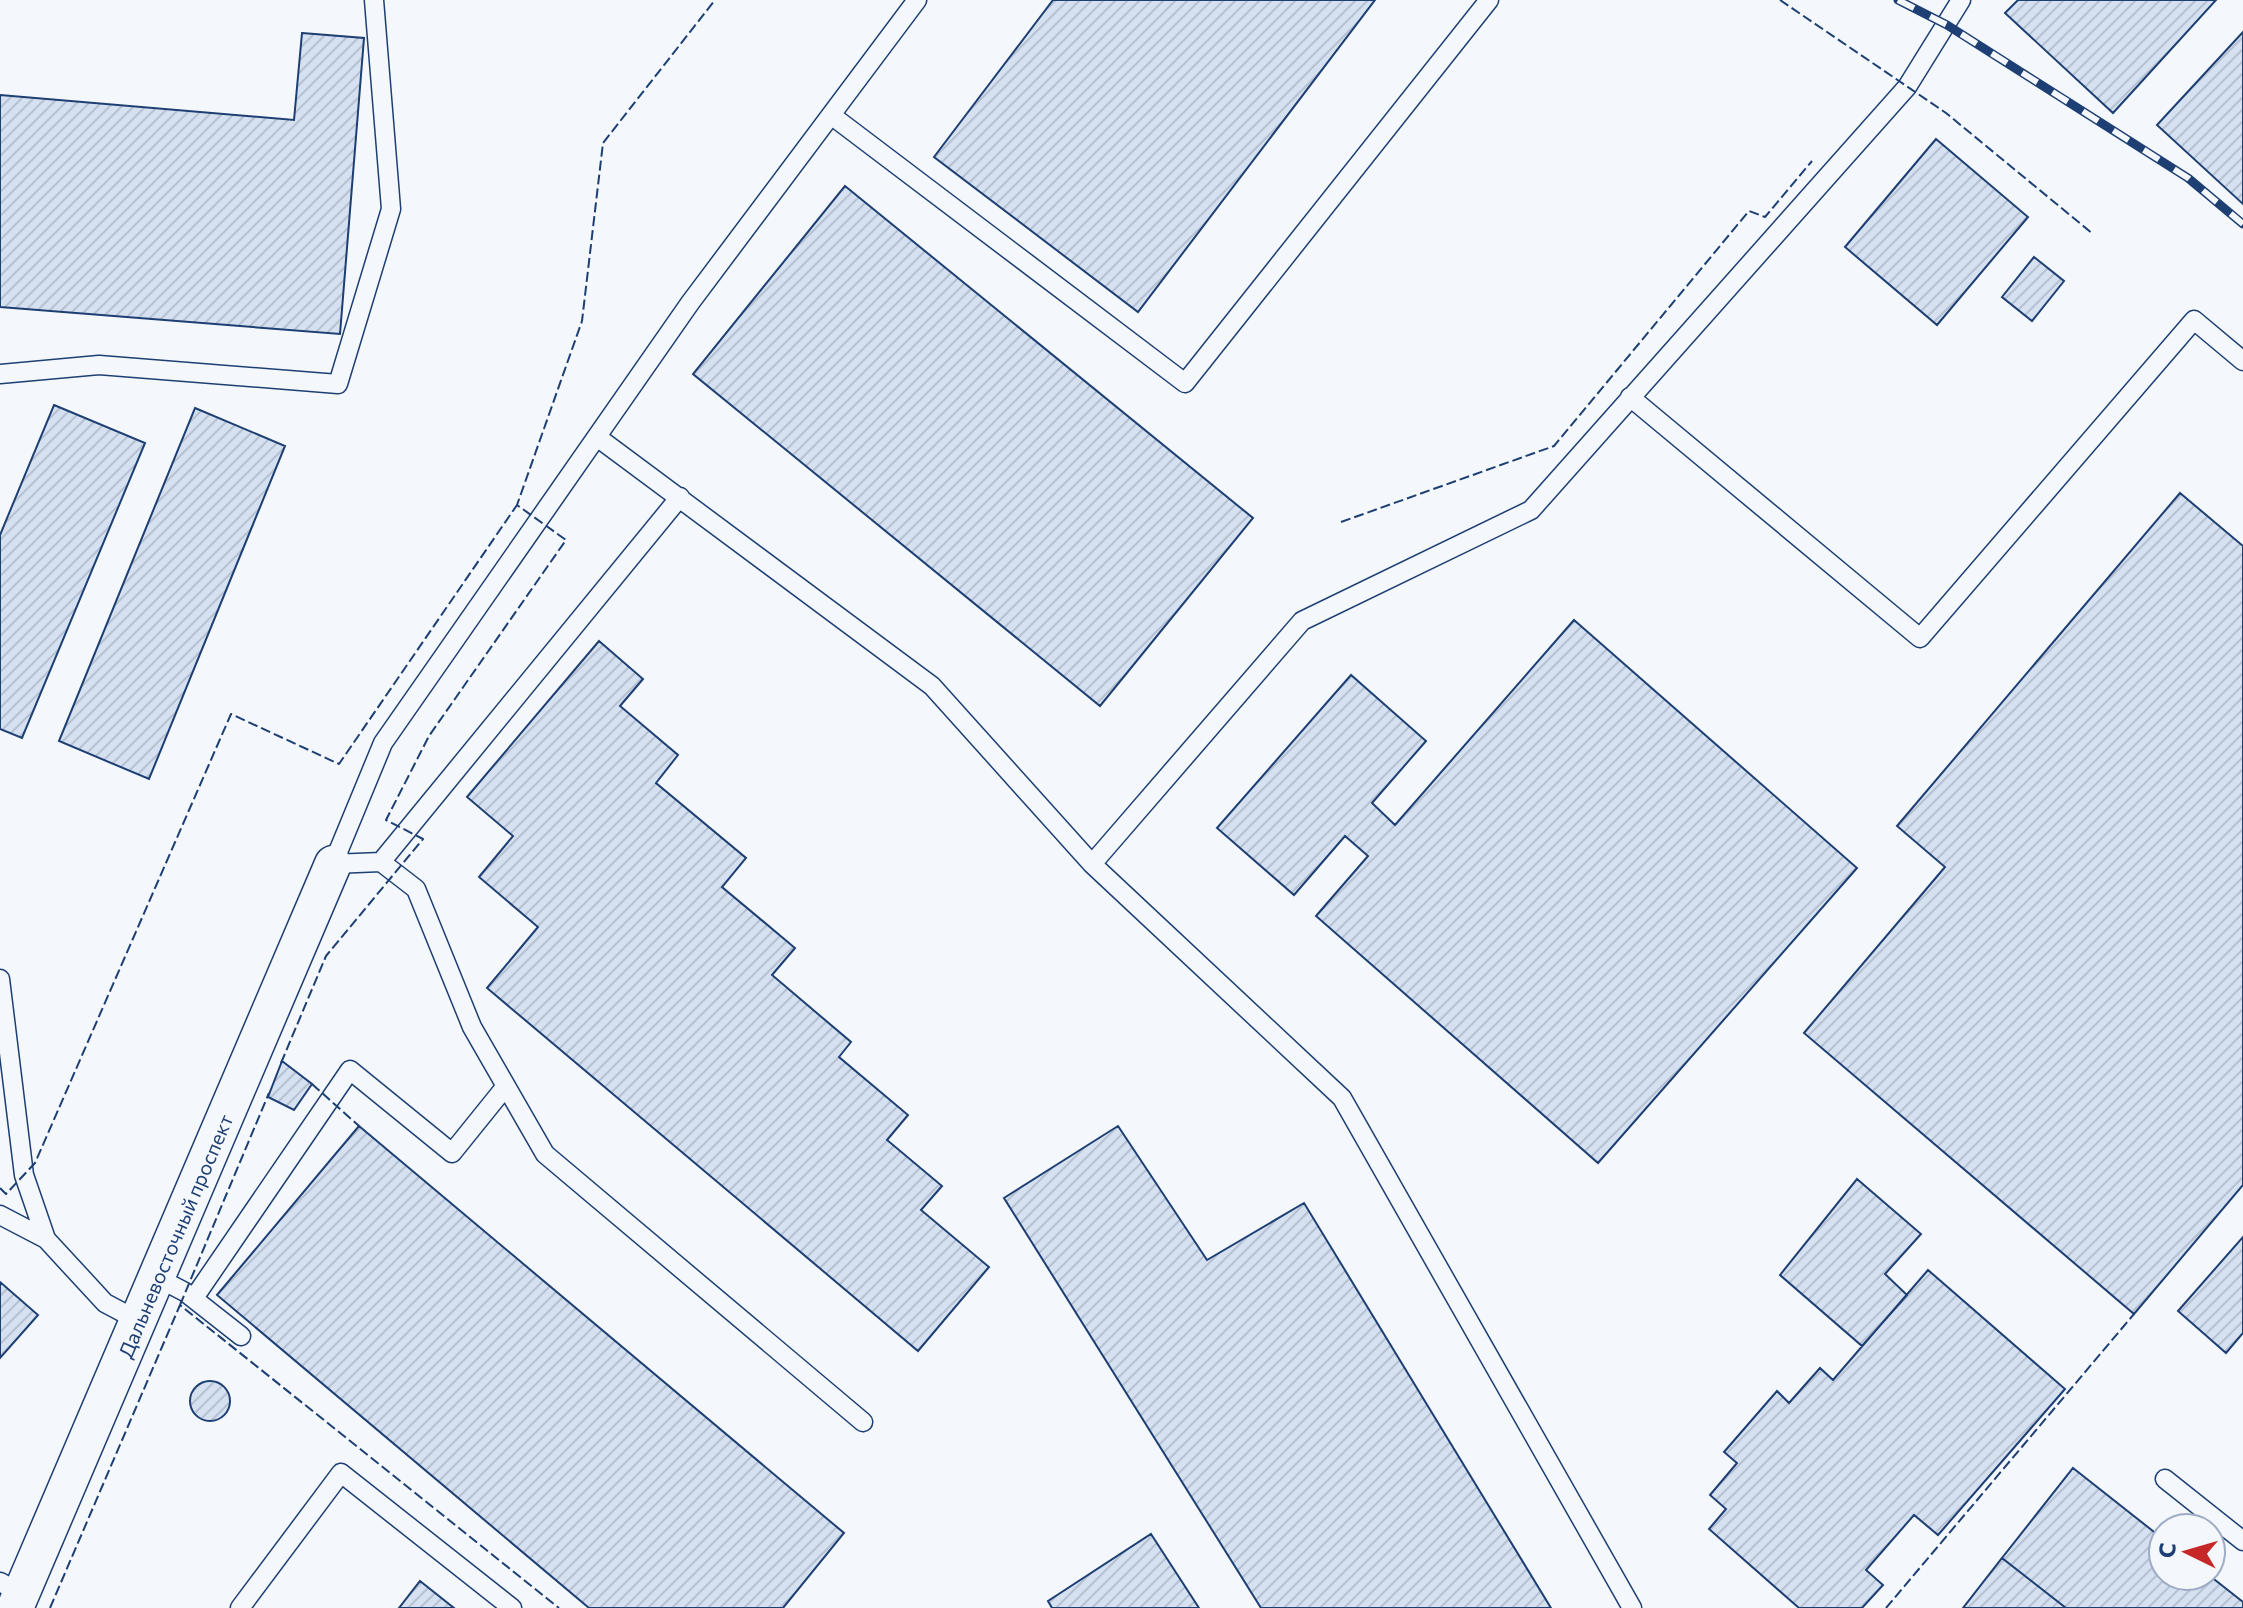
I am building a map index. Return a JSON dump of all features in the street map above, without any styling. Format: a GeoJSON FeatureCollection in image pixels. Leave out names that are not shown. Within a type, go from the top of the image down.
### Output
{"type":"FeatureCollection","features":[{"type":"Feature","properties":{"kind":"street","name":"Дальневосточный проспект"},"geometry":{"type":"LineString","coordinates":[[12,1595],[158,1278],[333,864]]}},
{"type":"Feature","properties":{"kind":"lane"},"geometry":{"type":"LineString","coordinates":[[0,374],[99,365],[338,384],[391,209],[374,0]]}},
{"type":"Feature","properties":{"kind":"lane"},"geometry":{"type":"LineString","coordinates":[[863,1422],[545,1154],[472,1027],[416,889],[381,862],[333,864],[383,743],[690,303],[917,0]]}},
{"type":"Feature","properties":{"kind":"lane"},"geometry":{"type":"LineString","coordinates":[[831,115],[1185,383],[1489,0]]}},
{"type":"Feature","properties":{"kind":"lane"},"geometry":{"type":"LineString","coordinates":[[1092,864],[1302,621],[1531,510],[1907,87],[1961,0]]}},
{"type":"Feature","properties":{"kind":"lane"},"geometry":{"type":"LineString","coordinates":[[1630,397],[1920,638],[2194,320],[2243,361]]}},
{"type":"Feature","properties":{"kind":"lane"},"geometry":{"type":"LineString","coordinates":[[597,437],[932,686],[1092,864],[1342,1098],[1632,1608]]}},
{"type":"Feature","properties":{"kind":"lane"},"geometry":{"type":"LineString","coordinates":[[381,862],[680,497]]}},
{"type":"Feature","properties":{"kind":"lane"},"geometry":{"type":"LineString","coordinates":[[0,979],[24,1175],[46,1239]]}},
{"type":"Feature","properties":{"kind":"lane"},"geometry":{"type":"LineString","coordinates":[[194,1298],[350,1070],[452,1153],[506,1086]]}},
{"type":"Feature","properties":{"kind":"lane"},"geometry":{"type":"LineString","coordinates":[[0,1215],[46,1239],[105,1303],[139,1321]]}},
{"type":"Feature","properties":{"kind":"lane"},"geometry":{"type":"LineString","coordinates":[[158,1278],[194,1298],[241,1336]]}},
{"type":"Feature","properties":{"kind":"lane"},"geometry":{"type":"LineString","coordinates":[[240,1608],[341,1473],[512,1608]]}},
{"type":"Feature","properties":{"kind":"lane"},"geometry":{"type":"LineString","coordinates":[[2165,1479],[2242,1539]]}},
{"type":"Feature","properties":{"kind":"building"},"geometry":{"type":"Polygon","coordinates":[[[1053,0],[1375,0],[1138,312],[934,157],[1053,0]]]}},
{"type":"Feature","properties":{"kind":"building"},"geometry":{"type":"Polygon","coordinates":[[[2018,0],[2216,0],[2113,113],[2005,13],[2018,0]]]}},
{"type":"Feature","properties":{"kind":"building"},"geometry":{"type":"Polygon","coordinates":[[[2243,32],[2243,204],[2157,125],[2243,32]]]}},
{"type":"Feature","properties":{"kind":"building"},"geometry":{"type":"Polygon","coordinates":[[[302,33],[364,38],[340,334],[0,307],[0,95],[294,120],[302,33]]]}},
{"type":"Feature","properties":{"kind":"building"},"geometry":{"type":"Polygon","coordinates":[[[1936,139],[2028,217],[1937,325],[1845,247],[1936,139]]]}},
{"type":"Feature","properties":{"kind":"building"},"geometry":{"type":"Polygon","coordinates":[[[845,186],[1253,518],[1100,706],[693,374],[845,186]]]}},
{"type":"Feature","properties":{"kind":"building"},"geometry":{"type":"Polygon","coordinates":[[[2034,257],[2064,281],[2032,321],[2002,297],[2034,257]]]}},
{"type":"Feature","properties":{"kind":"building"},"geometry":{"type":"Polygon","coordinates":[[[54,405],[145,443],[22,738],[0,729],[0,535],[54,405]]]}},
{"type":"Feature","properties":{"kind":"building"},"geometry":{"type":"Polygon","coordinates":[[[195,408],[285,446],[149,779],[59,741],[195,408]]]}},
{"type":"Feature","properties":{"kind":"building"},"geometry":{"type":"Polygon","coordinates":[[[2180,493],[2243,546],[2243,1185],[2134,1314],[1804,1033],[1945,867],[1897,826],[2180,493]]]}},
{"type":"Feature","properties":{"kind":"building"},"geometry":{"type":"Polygon","coordinates":[[[1574,620],[1857,868],[1598,1163],[1316,916],[1368,856],[1345,836],[1294,895],[1217,828],[1351,675],[1426,741],[1372,803],[1395,825],[1574,620]]]}},
{"type":"Feature","properties":{"kind":"building"},"geometry":{"type":"Polygon","coordinates":[[[599,641],[643,679],[620,706],[678,755],[656,783],[746,858],[722,887],[795,948],[772,975],[851,1042],[839,1057],[908,1115],[887,1140],[942,1186],[921,1210],[989,1267],[918,1351],[487,988],[538,927],[479,877],[513,836],[467,797],[599,641]]]}},
{"type":"Feature","properties":{"kind":"building"},"geometry":{"type":"Polygon","coordinates":[[[282,1061],[312,1084],[294,1110],[268,1097],[282,1061]]]}},
{"type":"Feature","properties":{"kind":"building"},"geometry":{"type":"Polygon","coordinates":[[[359,1126],[844,1533],[783,1608],[589,1608],[217,1295],[359,1126]]]}},
{"type":"Feature","properties":{"kind":"building"},"geometry":{"type":"Polygon","coordinates":[[[1118,1126],[1207,1260],[1304,1203],[1551,1608],[1261,1608],[1004,1198],[1118,1126]]]}},
{"type":"Feature","properties":{"kind":"building"},"geometry":{"type":"Polygon","coordinates":[[[1857,1179],[1921,1234],[1885,1274],[1907,1295],[1862,1346],[1780,1275],[1857,1179]]]}},
{"type":"Feature","properties":{"kind":"building"},"geometry":{"type":"Polygon","coordinates":[[[2243,1237],[2243,1333],[2226,1353],[2178,1311],[2243,1237]]]}},
{"type":"Feature","properties":{"kind":"building"},"geometry":{"type":"Polygon","coordinates":[[[1928,1270],[2065,1389],[1938,1535],[1914,1515],[1866,1570],[1883,1585],[1862,1608],[1799,1608],[1709,1529],[1726,1509],[1710,1495],[1737,1463],[1724,1452],[1777,1391],[1789,1403],[1820,1368],[1833,1380],[1928,1270]]]}},
{"type":"Feature","properties":{"kind":"building"},"geometry":{"type":"Polygon","coordinates":[[[0,1282],[38,1315],[0,1358],[0,1282]]]}},
{"type":"Feature","properties":{"kind":"building"},"geometry":{"type":"Polygon","coordinates":[[[210,1381],[224,1387],[230,1401],[224,1415],[210,1421],[196,1415],[190,1401],[196,1387],[210,1381]]]}},
{"type":"Feature","properties":{"kind":"building"},"geometry":{"type":"Polygon","coordinates":[[[2073,1468],[2147,1526],[2147,1592],[2227,1592],[2227,1589],[2243,1602],[2243,1608],[2066,1608],[2002,1558],[2073,1468]]]}},
{"type":"Feature","properties":{"kind":"building"},"geometry":{"type":"Polygon","coordinates":[[[1151,1534],[1199,1608],[1052,1608],[1048,1601],[1151,1534]]]}},
{"type":"Feature","properties":{"kind":"building"},"geometry":{"type":"Polygon","coordinates":[[[2002,1558],[2066,1608],[1963,1608],[2002,1558]]]}},
{"type":"Feature","properties":{"kind":"building"},"geometry":{"type":"Polygon","coordinates":[[[420,1581],[454,1608],[399,1608],[420,1581]]]}},
{"type":"Feature","properties":{"kind":"railway"},"geometry":{"type":"LineString","coordinates":[[1898,0],[1947,25],[2188,178],[2243,224]]}},
{"type":"Feature","properties":{"kind":"fence"},"geometry":{"type":"LineString","coordinates":[[281,1063],[326,956],[423,839],[386,820],[429,736],[566,540],[517,505],[582,321],[603,143],[715,0]]}},
{"type":"Feature","properties":{"kind":"fence"},"geometry":{"type":"LineString","coordinates":[[1780,0],[1946,113],[2093,234]]}},
{"type":"Feature","properties":{"kind":"fence"},"geometry":{"type":"LineString","coordinates":[[1341,522],[1554,446],[1749,211],[1765,217],[1812,161]]}},
{"type":"Feature","properties":{"kind":"fence"},"geometry":{"type":"LineString","coordinates":[[0,1188],[6,1194],[35,1163],[231,714],[339,764],[517,505]]}},
{"type":"Feature","properties":{"kind":"fence"},"geometry":{"type":"LineString","coordinates":[[312,1084],[359,1126]]}},
{"type":"Feature","properties":{"kind":"fence"},"geometry":{"type":"LineString","coordinates":[[180,1305],[269,1093]]}},
{"type":"Feature","properties":{"kind":"fence"},"geometry":{"type":"LineString","coordinates":[[50,1608],[180,1305],[559,1608]]}},
{"type":"Feature","properties":{"kind":"fence"},"geometry":{"type":"LineString","coordinates":[[1886,1608],[2134,1314]]}}]}
